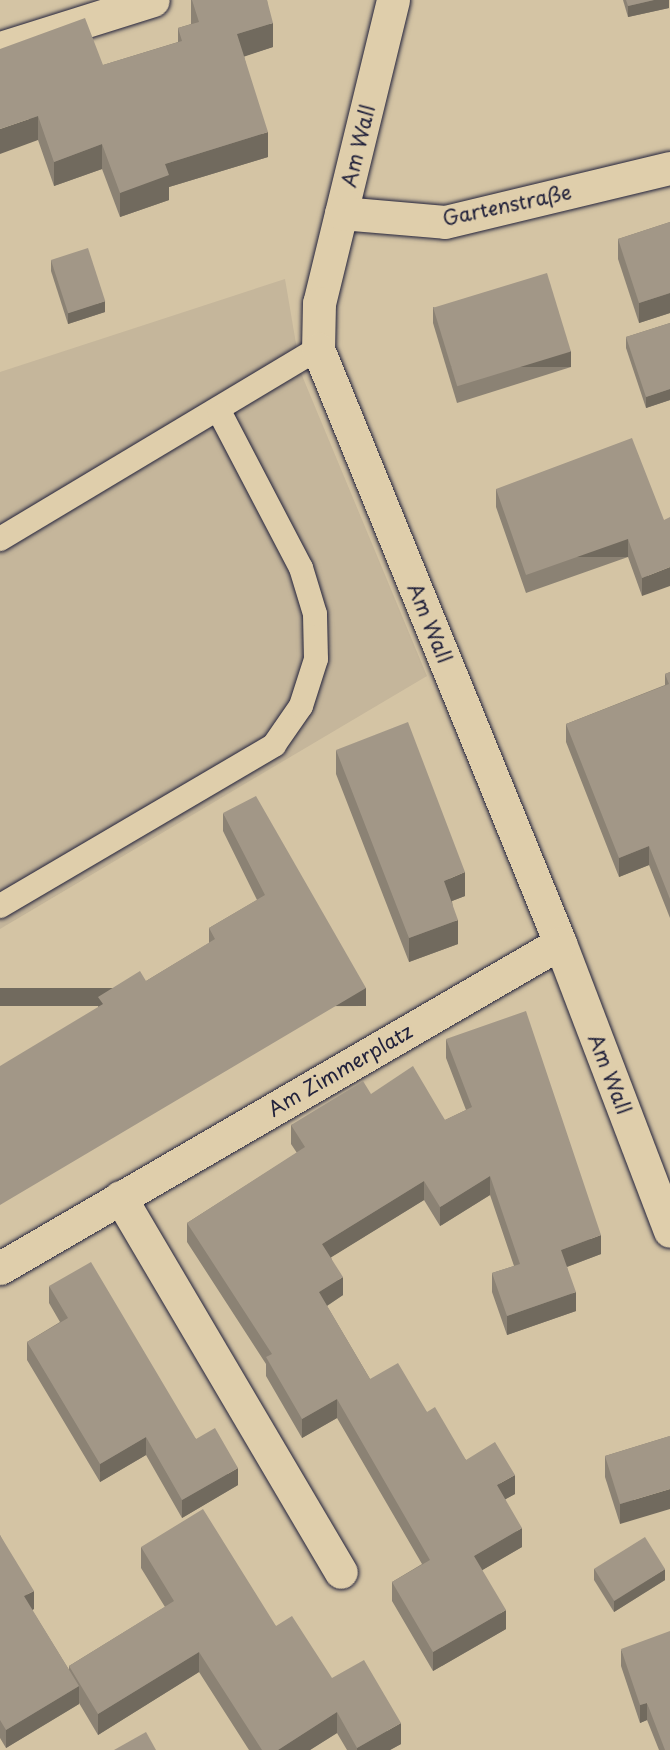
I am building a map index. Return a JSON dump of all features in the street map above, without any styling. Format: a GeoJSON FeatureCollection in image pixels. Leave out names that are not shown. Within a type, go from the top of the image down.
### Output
{"type":"FeatureCollection","features":[{"type":"Feature","properties":{"kind":"street"},"geometry":{"type":"LineString","coordinates":[[0,48],[153,0]]}},
{"type":"Feature","properties":{"kind":"street","name":"Am Wall"},"geometry":{"type":"LineString","coordinates":[[393,0],[318,303],[318,349],[560,944],[670,1231]]}},
{"type":"Feature","properties":{"kind":"street","name":"Gartenstraße"},"geometry":{"type":"LineString","coordinates":[[341,213],[445,222],[670,168]]}},
{"type":"Feature","properties":{"kind":"street","name":"Am Zimmerplatz"},"geometry":{"type":"LineString","coordinates":[[0,1268],[560,944]]}},
{"type":"Feature","properties":{"kind":"street"},"geometry":{"type":"LineString","coordinates":[[120,1197],[341,1572]]}},
{"type":"Feature","properties":{"kind":"lane"},"geometry":{"type":"LineString","coordinates":[[0,539],[219,413],[318,349]]}},
{"type":"Feature","properties":{"kind":"lane"},"geometry":{"type":"LineString","coordinates":[[0,906],[274,745],[301,706],[316,659],[315,614],[301,568],[219,413]]}},
{"type":"Feature","properties":{"kind":"shaded area"},"geometry":{"type":"Polygon","coordinates":[[[285,279],[301,373],[427,676],[0,929],[0,372],[285,279]]]}},
{"type":"Feature","properties":{"kind":"building"},"geometry":{"type":"Polygon","coordinates":[[[192,0],[267,0],[273,23],[237,34],[268,132],[165,164],[169,175],[120,193],[102,144],[54,162],[38,116],[0,129],[0,49],[85,18],[103,65],[182,41],[178,28],[199,22],[192,0]]]}},
{"type":"Feature","properties":{"kind":"building"},"geometry":{"type":"Polygon","coordinates":[[[626,0],[654,0],[628,6],[626,0]]]}},
{"type":"Feature","properties":{"kind":"building"},"geometry":{"type":"Polygon","coordinates":[[[670,222],[670,293],[639,303],[618,239],[670,222]]]}},
{"type":"Feature","properties":{"kind":"building"},"geometry":{"type":"Polygon","coordinates":[[[88,248],[105,301],[68,313],[51,260],[88,248]]]}},
{"type":"Feature","properties":{"kind":"building"},"geometry":{"type":"Polygon","coordinates":[[[547,273],[571,351],[457,386],[433,308],[547,273]]]}},
{"type":"Feature","properties":{"kind":"building"},"geometry":{"type":"Polygon","coordinates":[[[670,323],[670,389],[646,397],[626,337],[670,323]]]}},
{"type":"Feature","properties":{"kind":"building"},"geometry":{"type":"Polygon","coordinates":[[[632,438],[664,520],[670,517],[670,567],[642,578],[628,539],[526,575],[496,489],[632,438]]]}},
{"type":"Feature","properties":{"kind":"building"},"geometry":{"type":"Polygon","coordinates":[[[670,672],[670,899],[649,846],[619,858],[566,724],[669,684],[665,674],[670,672]]]}},
{"type":"Feature","properties":{"kind":"building"},"geometry":{"type":"Polygon","coordinates":[[[408,722],[465,872],[444,881],[458,920],[409,938],[336,750],[408,722]]]}},
{"type":"Feature","properties":{"kind":"building"},"geometry":{"type":"Polygon","coordinates":[[[256,796],[366,988],[0,1205],[0,1066],[103,1004],[98,997],[140,971],[146,981],[215,939],[209,928],[265,895],[223,813],[256,796]]]}},
{"type":"Feature","properties":{"kind":"building"},"geometry":{"type":"Polygon","coordinates":[[[526,1011],[601,1235],[561,1250],[576,1292],[507,1316],[492,1273],[520,1264],[490,1176],[440,1207],[424,1181],[322,1244],[343,1277],[319,1292],[370,1379],[398,1363],[427,1412],[435,1407],[466,1460],[495,1442],[515,1475],[497,1485],[522,1528],[474,1556],[506,1610],[433,1652],[392,1582],[430,1560],[337,1399],[302,1419],[266,1357],[272,1354],[187,1223],[305,1147],[291,1125],[363,1081],[371,1094],[413,1066],[445,1120],[472,1107],[446,1039],[526,1011]]]}},
{"type":"Feature","properties":{"kind":"building"},"geometry":{"type":"Polygon","coordinates":[[[91,1262],[196,1439],[215,1428],[238,1468],[182,1500],[146,1437],[100,1464],[27,1342],[68,1318],[49,1286],[91,1262]]]}},
{"type":"Feature","properties":{"kind":"building"},"geometry":{"type":"Polygon","coordinates":[[[670,1436],[670,1489],[620,1504],[605,1456],[670,1436]]]}},
{"type":"Feature","properties":{"kind":"building"},"geometry":{"type":"Polygon","coordinates":[[[203,1509],[276,1626],[292,1616],[332,1678],[364,1660],[401,1723],[357,1748],[337,1712],[278,1750],[262,1750],[199,1652],[98,1714],[69,1666],[174,1601],[141,1547],[203,1509]]]}},
{"type":"Feature","properties":{"kind":"building"},"geometry":{"type":"Polygon","coordinates":[[[0,1535],[34,1591],[24,1596],[79,1686],[6,1730],[0,1720],[0,1535]]]}},
{"type":"Feature","properties":{"kind":"building"},"geometry":{"type":"Polygon","coordinates":[[[645,1537],[665,1569],[614,1601],[594,1569],[645,1537]]]}},
{"type":"Feature","properties":{"kind":"building"},"geometry":{"type":"Polygon","coordinates":[[[670,1631],[670,1750],[665,1750],[647,1703],[640,1705],[621,1649],[670,1631]]]}},
{"type":"Feature","properties":{"kind":"building"},"geometry":{"type":"Polygon","coordinates":[[[146,1732],[156,1750],[114,1750],[146,1732]]]}}]}
